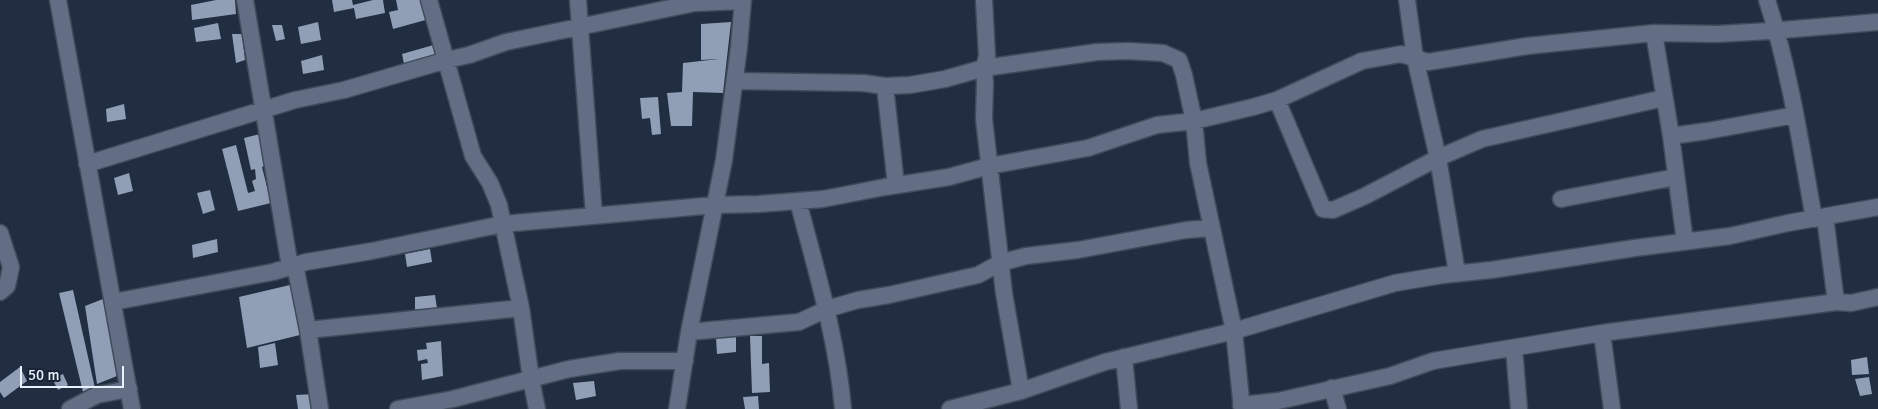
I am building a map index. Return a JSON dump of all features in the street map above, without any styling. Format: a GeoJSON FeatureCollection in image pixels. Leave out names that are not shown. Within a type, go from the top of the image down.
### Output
{"type":"FeatureCollection","features":[{"type":"Feature","properties":{"kind":"street"},"geometry":{"type":"LineString","coordinates":[[58,0],[132,409]]}},
{"type":"Feature","properties":{"kind":"street"},"geometry":{"type":"LineString","coordinates":[[245,0],[293,266],[308,330],[320,409]]}},
{"type":"Feature","properties":{"kind":"street"},"geometry":{"type":"LineString","coordinates":[[429,0],[473,156],[490,183],[499,206],[521,308],[530,379],[537,409]]}},
{"type":"Feature","properties":{"kind":"street"},"geometry":{"type":"LineString","coordinates":[[578,0],[594,216]]}},
{"type":"Feature","properties":{"kind":"street"},"geometry":{"type":"LineString","coordinates":[[87,164],[295,100],[344,90],[469,55],[506,42],[580,27],[674,4],[743,0],[724,160],[689,332],[677,409]]}},
{"type":"Feature","properties":{"kind":"street"},"geometry":{"type":"LineString","coordinates":[[984,0],[987,56],[984,68],[986,83],[984,118],[1000,263],[1021,391]]}},
{"type":"Feature","properties":{"kind":"street"},"geometry":{"type":"LineString","coordinates":[[1407,0],[1415,58],[1438,158],[1457,273]]}},
{"type":"Feature","properties":{"kind":"street"},"geometry":{"type":"LineString","coordinates":[[1767,0],[1777,30],[1836,302]]}},
{"type":"Feature","properties":{"kind":"street"},"geometry":{"type":"LineString","coordinates":[[112,302],[273,272],[306,262],[440,238],[503,224],[715,205],[823,199],[949,177],[989,166],[1088,148],[1157,125],[1194,121],[1277,100],[1362,61],[1401,54],[1428,62],[1527,46],[1654,33],[1717,34],[1878,22]]}},
{"type":"Feature","properties":{"kind":"street"},"geometry":{"type":"LineString","coordinates":[[1654,33],[1671,136],[1684,242]]}},
{"type":"Feature","properties":{"kind":"street"},"geometry":{"type":"LineString","coordinates":[[735,80],[863,83],[885,86],[910,85],[945,79],[984,68],[1097,52],[1163,53],[1179,60],[1194,121],[1198,163],[1234,331],[1241,407],[1278,401],[1390,376],[1433,361],[1602,333],[1836,302],[1851,303],[1878,297]]}},
{"type":"Feature","properties":{"kind":"street"},"geometry":{"type":"LineString","coordinates":[[885,86],[896,185]]}},
{"type":"Feature","properties":{"kind":"street"},"geometry":{"type":"LineString","coordinates":[[1277,100],[1323,209],[1333,210],[1438,158],[1482,139],[1664,98]]}},
{"type":"Feature","properties":{"kind":"street"},"geometry":{"type":"LineString","coordinates":[[1671,136],[1795,115]]}},
{"type":"Feature","properties":{"kind":"street"},"geometry":{"type":"LineString","coordinates":[[1561,200],[1676,178]]}},
{"type":"Feature","properties":{"kind":"street"},"geometry":{"type":"LineString","coordinates":[[798,201],[827,309],[841,381],[843,409]]}},
{"type":"Feature","properties":{"kind":"street"},"geometry":{"type":"LineString","coordinates":[[950,409],[1021,391],[1105,362],[1234,331],[1394,284],[1457,273],[1550,262],[1730,236],[1878,207]]}},
{"type":"Feature","properties":{"kind":"street"},"geometry":{"type":"LineString","coordinates":[[689,332],[799,322],[827,309],[858,300],[978,275],[1000,263],[1026,256],[1078,250],[1186,230],[1211,228]]}},
{"type":"Feature","properties":{"kind":"street"},"geometry":{"type":"LineString","coordinates":[[0,233],[11,267],[8,286],[0,292]]}},
{"type":"Feature","properties":{"kind":"street"},"geometry":{"type":"LineString","coordinates":[[308,330],[521,308]]}},
{"type":"Feature","properties":{"kind":"street"},"geometry":{"type":"LineString","coordinates":[[1602,333],[1612,409]]}},
{"type":"Feature","properties":{"kind":"street"},"geometry":{"type":"LineString","coordinates":[[1514,348],[1518,409]]}},
{"type":"Feature","properties":{"kind":"street"},"geometry":{"type":"LineString","coordinates":[[1124,357],[1129,409]]}},
{"type":"Feature","properties":{"kind":"street"},"geometry":{"type":"LineString","coordinates":[[399,409],[453,399],[569,369],[620,360],[685,362]]}},
{"type":"Feature","properties":{"kind":"street"},"geometry":{"type":"LineString","coordinates":[[1332,388],[1338,409]]}},
{"type":"Feature","properties":{"kind":"street"},"geometry":{"type":"LineString","coordinates":[[70,409],[97,395],[128,389]]}},
{"type":"Feature","properties":{"kind":"building"},"geometry":{"type":"Polygon","coordinates":[[[216,0],[235,0],[236,14],[192,20],[191,5],[216,0]]]}},
{"type":"Feature","properties":{"kind":"building"},"geometry":{"type":"Polygon","coordinates":[[[332,0],[352,0],[353,5],[373,0],[383,0],[385,13],[356,19],[354,8],[334,12],[332,0]]]}},
{"type":"Feature","properties":{"kind":"building"},"geometry":{"type":"Polygon","coordinates":[[[396,0],[422,0],[429,19],[393,29],[389,12],[398,10],[396,0]]]}},
{"type":"Feature","properties":{"kind":"building"},"geometry":{"type":"Polygon","coordinates":[[[318,22],[321,40],[301,44],[298,27],[318,22]]]}},
{"type":"Feature","properties":{"kind":"building"},"geometry":{"type":"Polygon","coordinates":[[[731,22],[723,93],[693,92],[692,126],[671,126],[667,93],[682,92],[683,63],[718,59],[701,60],[701,24],[731,22]]]}},
{"type":"Feature","properties":{"kind":"building"},"geometry":{"type":"Polygon","coordinates":[[[218,23],[221,39],[196,42],[194,28],[218,23]]]}},
{"type":"Feature","properties":{"kind":"building"},"geometry":{"type":"Polygon","coordinates":[[[272,25],[282,25],[285,39],[276,41],[272,25]]]}},
{"type":"Feature","properties":{"kind":"building"},"geometry":{"type":"Polygon","coordinates":[[[232,34],[242,34],[245,60],[236,63],[232,34]]]}},
{"type":"Feature","properties":{"kind":"building"},"geometry":{"type":"Polygon","coordinates":[[[437,44],[440,55],[404,64],[402,54],[437,44]]]}},
{"type":"Feature","properties":{"kind":"building"},"geometry":{"type":"Polygon","coordinates":[[[322,55],[324,70],[303,74],[301,61],[322,55]]]}},
{"type":"Feature","properties":{"kind":"building"},"geometry":{"type":"Polygon","coordinates":[[[658,97],[661,134],[652,135],[650,118],[642,119],[640,98],[658,97]]]}},
{"type":"Feature","properties":{"kind":"building"},"geometry":{"type":"Polygon","coordinates":[[[124,104],[126,119],[107,122],[106,109],[124,104]]]}},
{"type":"Feature","properties":{"kind":"building"},"geometry":{"type":"Polygon","coordinates":[[[260,134],[267,165],[262,167],[271,203],[238,211],[222,149],[236,145],[248,193],[255,191],[252,181],[256,179],[255,169],[251,170],[244,138],[260,134]]]}},
{"type":"Feature","properties":{"kind":"building"},"geometry":{"type":"Polygon","coordinates":[[[129,173],[133,191],[118,195],[114,178],[129,173]]]}},
{"type":"Feature","properties":{"kind":"building"},"geometry":{"type":"Polygon","coordinates":[[[210,190],[215,210],[203,214],[197,193],[210,190]]]}},
{"type":"Feature","properties":{"kind":"building"},"geometry":{"type":"Polygon","coordinates":[[[217,239],[218,252],[193,258],[192,245],[217,239]]]}},
{"type":"Feature","properties":{"kind":"building"},"geometry":{"type":"Polygon","coordinates":[[[430,249],[432,262],[407,267],[405,254],[430,249]]]}},
{"type":"Feature","properties":{"kind":"building"},"geometry":{"type":"Polygon","coordinates":[[[294,284],[304,334],[247,348],[239,297],[294,284]]]}},
{"type":"Feature","properties":{"kind":"building"},"geometry":{"type":"Polygon","coordinates":[[[73,290],[95,388],[83,392],[59,293],[73,290]]]}},
{"type":"Feature","properties":{"kind":"building"},"geometry":{"type":"Polygon","coordinates":[[[435,295],[437,308],[415,311],[415,297],[435,295]]]}},
{"type":"Feature","properties":{"kind":"building"},"geometry":{"type":"Polygon","coordinates":[[[108,297],[122,374],[97,384],[85,306],[108,297]]]}},
{"type":"Feature","properties":{"kind":"building"},"geometry":{"type":"Polygon","coordinates":[[[750,336],[762,336],[762,364],[769,363],[770,392],[752,393],[750,336]]]}},
{"type":"Feature","properties":{"kind":"building"},"geometry":{"type":"Polygon","coordinates":[[[736,337],[736,352],[717,354],[716,338],[736,337]]]}},
{"type":"Feature","properties":{"kind":"building"},"geometry":{"type":"Polygon","coordinates":[[[441,341],[443,376],[422,380],[421,364],[428,363],[427,359],[418,361],[417,350],[427,349],[426,343],[441,341]]]}},
{"type":"Feature","properties":{"kind":"building"},"geometry":{"type":"Polygon","coordinates":[[[275,343],[278,365],[260,368],[258,347],[275,343]]]}},
{"type":"Feature","properties":{"kind":"building"},"geometry":{"type":"Polygon","coordinates":[[[1867,357],[1869,374],[1852,375],[1851,360],[1867,357]]]}},
{"type":"Feature","properties":{"kind":"building"},"geometry":{"type":"Polygon","coordinates":[[[20,367],[27,381],[4,398],[0,392],[0,382],[20,367]]]}},
{"type":"Feature","properties":{"kind":"building"},"geometry":{"type":"Polygon","coordinates":[[[63,374],[68,385],[58,390],[52,378],[63,374]]]}},
{"type":"Feature","properties":{"kind":"building"},"geometry":{"type":"Polygon","coordinates":[[[1869,377],[1872,394],[1860,396],[1855,379],[1869,377]]]}},
{"type":"Feature","properties":{"kind":"building"},"geometry":{"type":"Polygon","coordinates":[[[594,381],[596,396],[576,400],[573,383],[594,381]]]}},
{"type":"Feature","properties":{"kind":"building"},"geometry":{"type":"Polygon","coordinates":[[[314,394],[316,409],[298,409],[296,395],[314,394]]]}},
{"type":"Feature","properties":{"kind":"building"},"geometry":{"type":"Polygon","coordinates":[[[758,396],[759,409],[745,409],[743,397],[758,396]]]}}]}
